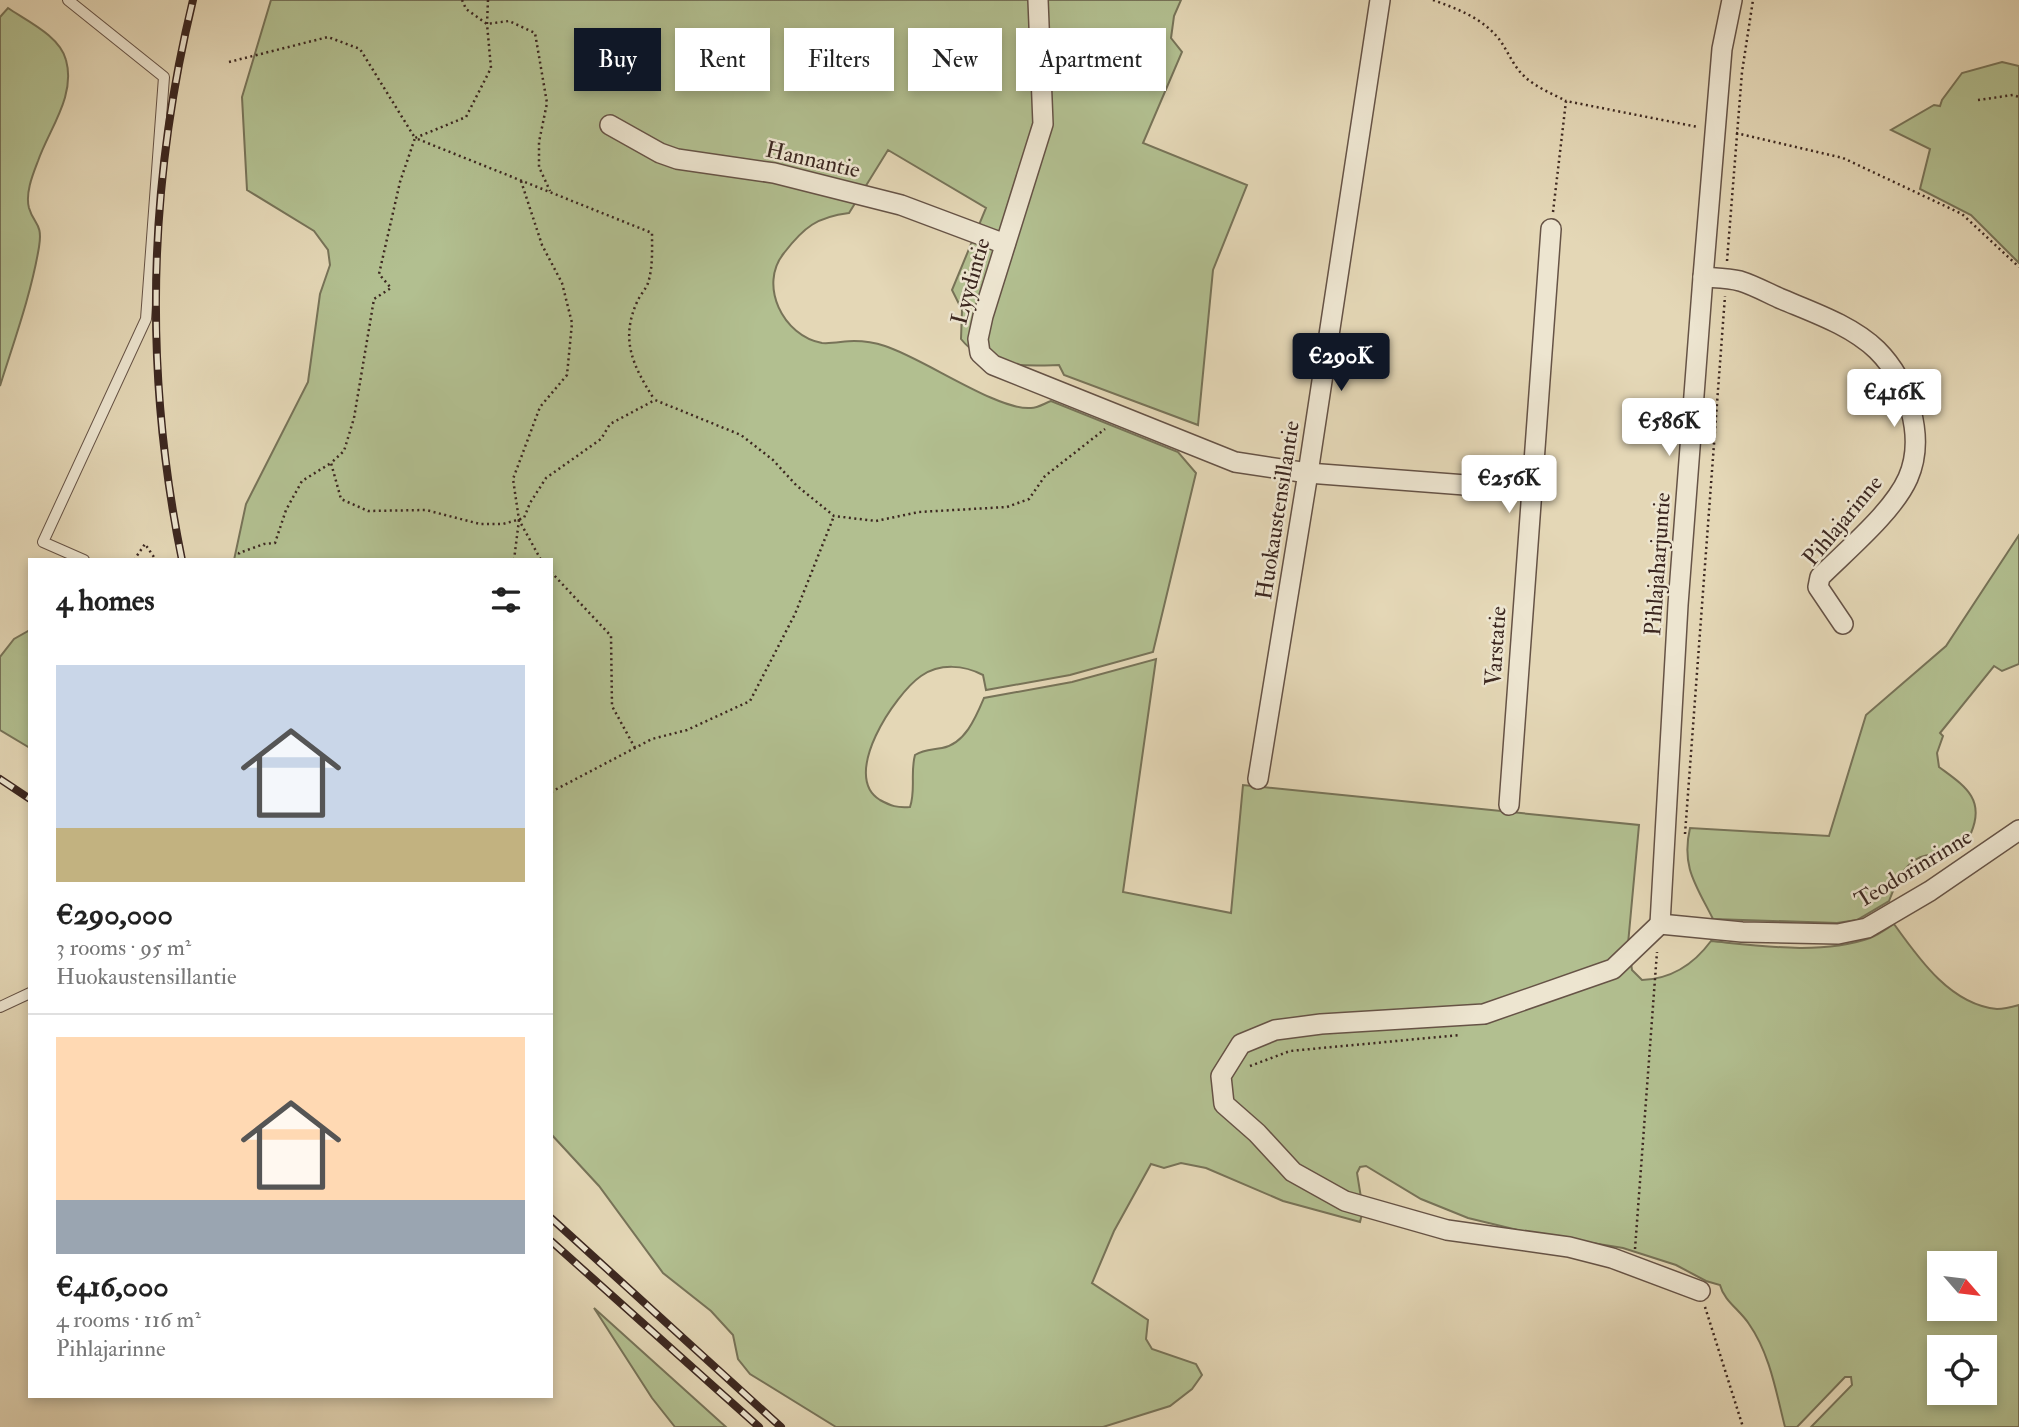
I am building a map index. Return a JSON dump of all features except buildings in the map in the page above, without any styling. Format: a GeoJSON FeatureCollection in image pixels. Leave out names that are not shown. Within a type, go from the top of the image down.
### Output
{"type":"FeatureCollection","features":[{"type":"Feature","properties":{"kind":"street","name":"Lyydintie"},"geometry":{"type":"LineString","coordinates":[[1038,0],[1043,124],[983,316],[978,339],[980,353],[993,365],[1236,462],[1308,473]]}},
{"type":"Feature","properties":{"kind":"street","name":"Huokaustensillantie"},"geometry":{"type":"LineString","coordinates":[[1258,779],[1380,0]]}},
{"type":"Feature","properties":{"kind":"street","name":"Pihlajaharjuntie"},"geometry":{"type":"LineString","coordinates":[[1660,924],[1679,591],[1703,277],[1722,49],[1732,0]]}},
{"type":"Feature","properties":{"kind":"street","name":"Hannantie"},"geometry":{"type":"LineString","coordinates":[[610,125],[660,153],[677,159],[774,173],[901,205],[1005,244]]}},
{"type":"Feature","properties":{"kind":"street","name":"Varstatie"},"geometry":{"type":"LineString","coordinates":[[1508,805],[1551,229]]}},
{"type":"Feature","properties":{"kind":"street","name":"Pihlajarinne"},"geometry":{"type":"LineString","coordinates":[[1703,277],[1739,281],[1827,318],[1862,338],[1878,352],[1904,391],[1913,418],[1916,443],[1914,462],[1907,480],[1875,522],[1820,577],[1818,587],[1843,624]]}},
{"type":"Feature","properties":{"kind":"street"},"geometry":{"type":"LineString","coordinates":[[1308,473],[1531,490]]}},
{"type":"Feature","properties":{"kind":"street","name":"Teodorinrinne"},"geometry":{"type":"LineString","coordinates":[[1660,924],[1742,932],[1838,933],[1867,928],[1930,891],[2019,830]]}},
{"type":"Feature","properties":{"kind":"street"},"geometry":{"type":"LineString","coordinates":[[1660,924],[1613,969],[1484,1014],[1321,1024],[1276,1030],[1241,1044],[1221,1076],[1224,1104],[1257,1133],[1293,1172],[1345,1201],[1447,1230],[1569,1247],[1634,1266],[1700,1291]]}},
{"type":"Feature","properties":{"kind":"lane"},"geometry":{"type":"LineString","coordinates":[[68,0],[163,76],[146,318],[43,542],[79,558]]}},
{"type":"Feature","properties":{"kind":"lane"},"geometry":{"type":"LineString","coordinates":[[0,1007],[28,994]]}},
{"type":"Feature","properties":{"kind":"path"},"geometry":{"type":"LineString","coordinates":[[463,0],[466,9],[487,24],[509,22],[535,33],[547,103],[538,142],[539,167],[550,193]]}},
{"type":"Feature","properties":{"kind":"path"},"geometry":{"type":"LineString","coordinates":[[239,558],[239,553],[264,544],[275,544],[286,510],[302,481],[331,463],[344,451],[354,418],[374,299],[391,288],[379,274],[400,182],[415,138],[466,117],[491,68],[488,0]]}},
{"type":"Feature","properties":{"kind":"path"},"geometry":{"type":"LineString","coordinates":[[1433,0],[1461,10],[1483,23],[1499,39],[1526,79],[1566,101],[1700,127]]}},
{"type":"Feature","properties":{"kind":"path"},"geometry":{"type":"LineString","coordinates":[[1685,836],[1736,133],[1753,0]]}},
{"type":"Feature","properties":{"kind":"path"},"geometry":{"type":"LineString","coordinates":[[229,62],[328,37],[360,49],[415,138],[652,233],[652,263],[648,284],[637,303],[627,337],[640,377],[655,400],[741,435],[773,460],[796,485],[834,516],[876,521],[919,512],[1007,507],[1029,499],[1045,476],[1059,463],[1122,417]]}},
{"type":"Feature","properties":{"kind":"path"},"geometry":{"type":"LineString","coordinates":[[1978,100],[2013,95],[2019,97]]}},
{"type":"Feature","properties":{"kind":"path"},"geometry":{"type":"LineString","coordinates":[[1551,229],[1566,101]]}},
{"type":"Feature","properties":{"kind":"path"},"geometry":{"type":"LineString","coordinates":[[1736,133],[1843,159],[1962,214],[2019,267]]}},
{"type":"Feature","properties":{"kind":"path"},"geometry":{"type":"LineString","coordinates":[[514,558],[519,520],[513,479],[540,407],[567,375],[572,323],[562,283],[542,245],[521,181]]}},
{"type":"Feature","properties":{"kind":"path"},"geometry":{"type":"LineString","coordinates":[[331,463],[341,499],[368,510],[426,510],[480,524],[503,524],[524,518],[546,478],[601,439],[610,425],[655,400]]}},
{"type":"Feature","properties":{"kind":"path"},"geometry":{"type":"LineString","coordinates":[[553,791],[652,739],[687,730],[750,701],[795,614],[834,516]]}},
{"type":"Feature","properties":{"kind":"path"},"geometry":{"type":"LineString","coordinates":[[519,520],[540,558]]}},
{"type":"Feature","properties":{"kind":"path"},"geometry":{"type":"LineString","coordinates":[[135,558],[145,544],[155,558]]}},
{"type":"Feature","properties":{"kind":"path"},"geometry":{"type":"LineString","coordinates":[[553,574],[611,636],[611,706],[635,748]]}},
{"type":"Feature","properties":{"kind":"path"},"geometry":{"type":"LineString","coordinates":[[1634,1266],[1658,948],[1650,957]]}},
{"type":"Feature","properties":{"kind":"path"},"geometry":{"type":"LineString","coordinates":[[1221,1076],[1290,1051],[1467,1034]]}},
{"type":"Feature","properties":{"kind":"path"},"geometry":{"type":"LineString","coordinates":[[1700,1291],[1743,1427]]}},
{"type":"Feature","properties":{"kind":"green space"},"geometry":{"type":"Polygon","coordinates":[[[271,0],[1181,0],[1174,16],[1171,38],[1182,52],[1166,89],[1166,28],[1016,28],[1016,91],[1165,91],[1143,143],[1247,185],[1213,270],[1198,425],[1064,375],[1059,365],[1006,364],[981,356],[971,349],[961,339],[962,310],[952,290],[986,208],[888,150],[849,213],[828,217],[805,230],[784,253],[777,266],[773,280],[779,307],[786,320],[808,338],[822,343],[858,341],[885,346],[980,393],[1017,407],[1034,408],[1051,401],[1178,452],[1196,473],[1153,652],[1070,675],[986,690],[983,675],[968,669],[944,667],[928,672],[898,700],[876,736],[866,773],[869,789],[888,804],[910,807],[915,755],[957,741],[969,729],[984,698],[1072,682],[1156,659],[1123,892],[1231,913],[1243,785],[1639,825],[1628,944],[1632,970],[1642,980],[1663,977],[1681,969],[1697,957],[1711,941],[1812,948],[1870,938],[1894,924],[1925,965],[1951,990],[1980,1006],[1997,1009],[2019,1005],[2019,1427],[1811,1427],[1852,1385],[1851,1377],[1845,1377],[1797,1427],[1785,1427],[1772,1374],[1762,1348],[1749,1324],[1725,1296],[1720,1285],[1706,1281],[1676,1265],[1623,1248],[1530,1233],[1468,1218],[1421,1199],[1366,1166],[1360,1167],[1357,1173],[1363,1210],[1360,1222],[1283,1201],[1206,1168],[1181,1163],[1164,1168],[1151,1164],[1114,1231],[1092,1283],[1148,1320],[1146,1339],[1152,1349],[1196,1364],[1202,1375],[1192,1389],[1170,1406],[1103,1427],[836,1427],[750,1374],[738,1359],[733,1335],[711,1311],[663,1273],[599,1186],[553,1136],[553,558],[234,558],[246,504],[308,382],[320,294],[330,265],[328,250],[314,231],[247,190],[242,97],[271,0]]]}},
{"type":"Feature","properties":{"kind":"green space"},"geometry":{"type":"Polygon","coordinates":[[[8,8],[50,36],[63,51],[68,73],[60,112],[30,184],[28,202],[39,229],[39,247],[27,300],[0,386],[0,17],[8,8]]]}},
{"type":"Feature","properties":{"kind":"green space"},"geometry":{"type":"Polygon","coordinates":[[[2002,62],[2019,66],[2019,263],[1971,215],[1920,189],[1930,149],[1891,130],[1934,105],[1940,106],[1962,73],[2002,62]]]}},
{"type":"Feature","properties":{"kind":"green space"},"geometry":{"type":"Polygon","coordinates":[[[2019,535],[2019,664],[2002,671],[1994,666],[1940,733],[1943,736],[1937,753],[1939,767],[1964,787],[1974,801],[1975,821],[1968,838],[1952,852],[1915,860],[1902,873],[1889,901],[1857,920],[1837,923],[1713,919],[1696,886],[1689,865],[1687,854],[1690,828],[1829,836],[1866,715],[1946,646],[2019,535]]]}},
{"type":"Feature","properties":{"kind":"green space"},"geometry":{"type":"Polygon","coordinates":[[[28,631],[28,747],[0,730],[0,657],[14,639],[28,631]]]}},
{"type":"Feature","properties":{"kind":"green space"},"geometry":{"type":"Polygon","coordinates":[[[594,1308],[726,1427],[675,1427],[652,1398],[594,1308]]]}},
{"type":"Feature","properties":{"kind":"railway"},"geometry":{"type":"LineString","coordinates":[[182,558],[161,420],[156,280],[167,139],[193,0]]}},
{"type":"Feature","properties":{"kind":"railway"},"geometry":{"type":"LineString","coordinates":[[0,779],[28,798]]}},
{"type":"Feature","properties":{"kind":"railway"},"geometry":{"type":"LineString","coordinates":[[553,1220],[781,1427]]}},
{"type":"Feature","properties":{"kind":"railway"},"geometry":{"type":"LineString","coordinates":[[553,1243],[759,1427]]}}]}
